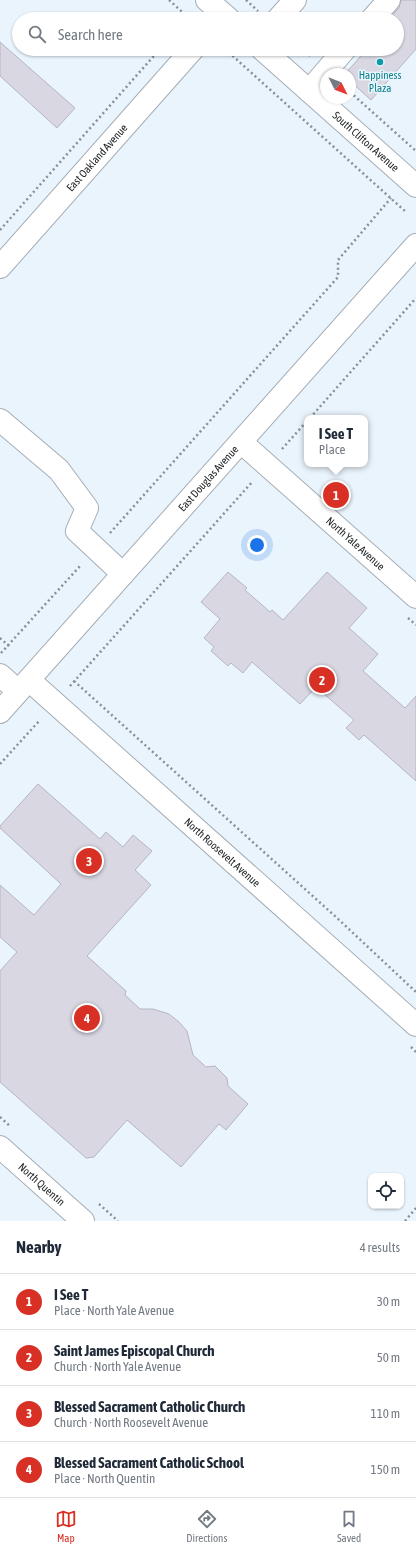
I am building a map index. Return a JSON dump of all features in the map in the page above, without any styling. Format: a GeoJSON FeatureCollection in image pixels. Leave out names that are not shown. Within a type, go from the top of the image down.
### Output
{"type":"FeatureCollection","features":[{"type":"Feature","properties":{"kind":"street"},"geometry":{"type":"LineString","coordinates":[[207,0],[218,12]]}},
{"type":"Feature","properties":{"kind":"street"},"geometry":{"type":"LineString","coordinates":[[284,12],[295,0]]}},
{"type":"Feature","properties":{"kind":"street"},"geometry":{"type":"LineString","coordinates":[[378,12],[389,0]]}},
{"type":"Feature","properties":{"kind":"street","name":"East Oakland Avenue"},"geometry":{"type":"LineString","coordinates":[[0,266],[187,56]]}},
{"type":"Feature","properties":{"kind":"street","name":"South Clifton Avenue"},"geometry":{"type":"LineString","coordinates":[[270,56],[416,186]]}},
{"type":"Feature","properties":{"kind":"street"},"geometry":{"type":"LineString","coordinates":[[309,91],[339,56]]}},
{"type":"Feature","properties":{"kind":"street","name":"East Douglas Avenue"},"geometry":{"type":"LineString","coordinates":[[0,712],[416,245]]}},
{"type":"Feature","properties":{"kind":"street"},"geometry":{"type":"LineString","coordinates":[[0,420],[59,470],[87,508],[77,531],[123,574]]}},
{"type":"Feature","properties":{"kind":"street","name":"North Yale Avenue"},"geometry":{"type":"LineString","coordinates":[[241,442],[416,597]]}},
{"type":"Feature","properties":{"kind":"street","name":"North Roosevelt Avenue"},"geometry":{"type":"LineString","coordinates":[[0,675],[55,703],[416,1025]]}},
{"type":"Feature","properties":{"kind":"street","name":"North Quentin"},"geometry":{"type":"LineString","coordinates":[[0,1147],[83,1221]]}},
{"type":"Feature","properties":{"kind":"path"},"geometry":{"type":"LineString","coordinates":[[169,0],[182,12]]}},
{"type":"Feature","properties":{"kind":"path"},"geometry":{"type":"LineString","coordinates":[[0,230],[154,56]]}},
{"type":"Feature","properties":{"kind":"path"},"geometry":{"type":"LineString","coordinates":[[232,56],[406,212]]}},
{"type":"Feature","properties":{"kind":"path"},"geometry":{"type":"LineString","coordinates":[[356,97],[416,151]]}},
{"type":"Feature","properties":{"kind":"path"},"geometry":{"type":"LineString","coordinates":[[0,655],[338,276],[338,260],[391,198]]}},
{"type":"Feature","properties":{"kind":"path"},"geometry":{"type":"LineString","coordinates":[[313,415],[416,298]]}},
{"type":"Feature","properties":{"kind":"path"},"geometry":{"type":"LineString","coordinates":[[0,764],[304,424]]}},
{"type":"Feature","properties":{"kind":"path"},"geometry":{"type":"LineString","coordinates":[[0,638],[9,646]]}},
{"type":"Feature","properties":{"kind":"path"},"geometry":{"type":"LineString","coordinates":[[74,682],[336,917],[416,992]]}},
{"type":"Feature","properties":{"kind":"path"},"geometry":{"type":"LineString","coordinates":[[405,1221],[416,1208]]}},
{"type":"Feature","properties":{"kind":"building","name":"Happiness Plaza"},"geometry":{"type":"Polygon","coordinates":[[[401,0],[416,0],[416,49],[371,100],[356,86],[356,68],[350,68],[361,56],[404,56],[404,12],[395,12],[399,8],[401,0]]]}},
{"type":"Feature","properties":{"kind":"building"},"geometry":{"type":"Polygon","coordinates":[[[0,42],[12,53],[12,56],[16,56],[75,108],[57,128],[0,76],[0,42]]]}},
{"type":"Feature","properties":{"kind":"building"},"geometry":{"type":"Polygon","coordinates":[[[228,572],[247,588],[245,590],[270,612],[272,610],[283,620],[327,572],[367,608],[349,628],[378,654],[363,671],[405,708],[416,696],[416,781],[364,735],[359,740],[346,728],[354,720],[316,687],[300,704],[252,662],[243,673],[231,663],[228,666],[211,651],[214,647],[204,638],[220,619],[201,602],[228,572]]]}},
{"type":"Feature","properties":{"kind":"building"},"geometry":{"type":"Polygon","coordinates":[[[38,784],[100,839],[106,832],[123,847],[133,835],[152,851],[135,870],[151,885],[87,956],[126,991],[125,995],[140,1009],[153,1009],[169,1014],[179,1022],[187,1031],[193,1055],[206,1067],[215,1066],[227,1078],[228,1086],[248,1104],[226,1130],[219,1124],[181,1167],[127,1120],[94,1157],[86,1158],[0,1082],[0,971],[17,952],[0,937],[0,885],[34,915],[61,884],[0,828],[0,826],[38,784]]]}},
{"type":"Feature","properties":{"kind":"place","name":"Happiness Plaza"},"geometry":{"type":"Point","coordinates":[380,62]}},
{"type":"Feature","properties":{"kind":"place","name":"I See T"},"geometry":{"type":"Point","coordinates":[336,495]}},
{"type":"Feature","properties":{"kind":"place","name":"Saint James Episcopal Church"},"geometry":{"type":"Point","coordinates":[322,680]}},
{"type":"Feature","properties":{"kind":"place","name":"Blessed Sacrament Catholic Church"},"geometry":{"type":"Point","coordinates":[89,861]}},
{"type":"Feature","properties":{"kind":"place","name":"Blessed Sacrament Catholic School"},"geometry":{"type":"Point","coordinates":[87,1018]}}]}
